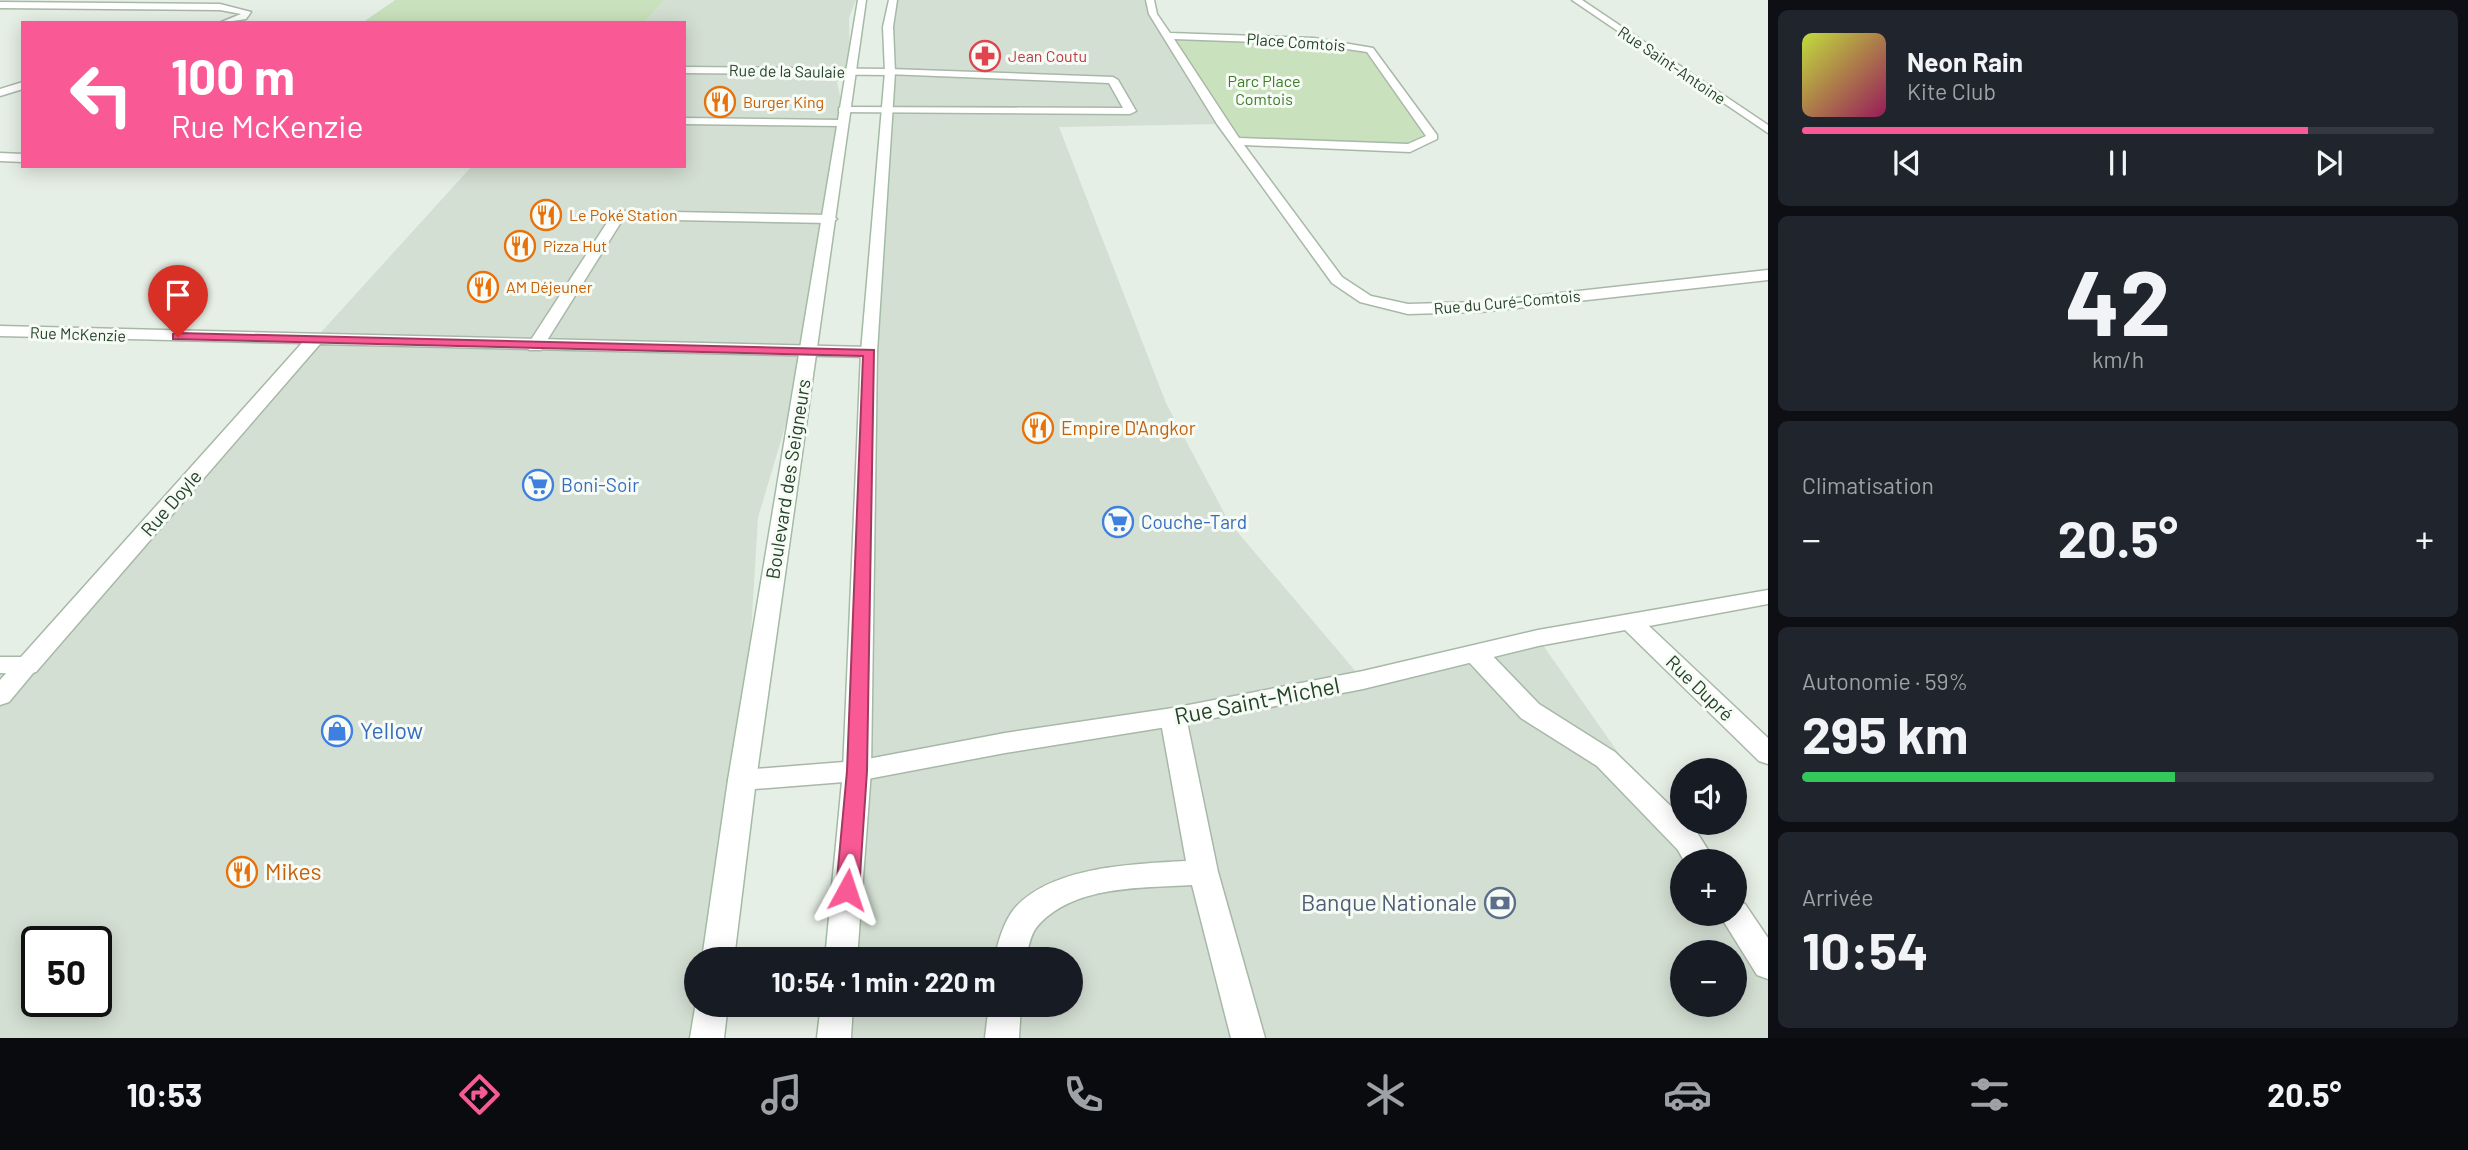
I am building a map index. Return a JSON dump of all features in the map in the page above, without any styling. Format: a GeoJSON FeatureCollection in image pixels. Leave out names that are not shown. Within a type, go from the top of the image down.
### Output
{"type":"FeatureCollection","features":[{"type":"Feature","properties":{"kind":"street","name":"Boulevard des Seigneurs"},"geometry":{"type":"LineString","coordinates":[[720,947],[742,780],[862,0]]}},
{"type":"Feature","properties":{"kind":"street"},"geometry":{"type":"LineString","coordinates":[[842,947],[857,771],[869,352],[890,72],[888,27],[893,0]]}},
{"type":"Feature","properties":{"kind":"street","name":"Rue du Curé-Comtois"},"geometry":{"type":"LineString","coordinates":[[1150,0],[1153,14],[1223,124],[1338,280],[1366,299],[1408,309],[1480,307],[1768,275]]}},
{"type":"Feature","properties":{"kind":"street","name":"Rue Saint-Antoine"},"geometry":{"type":"LineString","coordinates":[[1576,0],[1768,130]]}},
{"type":"Feature","properties":{"kind":"street"},"geometry":{"type":"LineString","coordinates":[[0,5],[240,9],[247,12],[243,17],[230,21]]}},
{"type":"Feature","properties":{"kind":"street"},"geometry":{"type":"LineString","coordinates":[[0,12],[18,5]]}},
{"type":"Feature","properties":{"kind":"street","name":"Place Comtois"},"geometry":{"type":"LineString","coordinates":[[1167,36],[1314,41],[1370,50],[1433,137],[1410,148],[1237,141]]}},
{"type":"Feature","properties":{"kind":"street","name":"Rue de la Saulaie"},"geometry":{"type":"LineString","coordinates":[[686,70],[890,72],[1113,80],[1130,111],[886,111]]}},
{"type":"Feature","properties":{"kind":"street"},"geometry":{"type":"LineString","coordinates":[[0,93],[21,86]]}},
{"type":"Feature","properties":{"kind":"street"},"geometry":{"type":"LineString","coordinates":[[686,111],[797,112]]}},
{"type":"Feature","properties":{"kind":"street"},"geometry":{"type":"LineString","coordinates":[[686,121],[842,117],[886,111]]}},
{"type":"Feature","properties":{"kind":"street"},"geometry":{"type":"LineString","coordinates":[[0,157],[21,158]]}},
{"type":"Feature","properties":{"kind":"street"},"geometry":{"type":"LineString","coordinates":[[535,346],[620,215],[830,219]]}},
{"type":"Feature","properties":{"kind":"street","name":"Rue McKenzie"},"geometry":{"type":"LineString","coordinates":[[0,331],[869,352]]}},
{"type":"Feature","properties":{"kind":"street","name":"Rue Doyle"},"geometry":{"type":"LineString","coordinates":[[0,696],[314,340]]}},
{"type":"Feature","properties":{"kind":"street","name":"Rue Saint-Michel"},"geometry":{"type":"LineString","coordinates":[[742,780],[857,771],[1004,743],[1173,718],[1476,654],[1538,638],[1768,597]]}},
{"type":"Feature","properties":{"kind":"street","name":"Rue Dupré"},"geometry":{"type":"LineString","coordinates":[[1631,622],[1768,754]]}},
{"type":"Feature","properties":{"kind":"street"},"geometry":{"type":"LineString","coordinates":[[1476,654],[1530,711],[1606,759],[1692,849]]}},
{"type":"Feature","properties":{"kind":"street"},"geometry":{"type":"LineString","coordinates":[[0,665],[27,666]]}},
{"type":"Feature","properties":{"kind":"street"},"geometry":{"type":"LineString","coordinates":[[1173,718],[1203,872],[1248,1038]]}},
{"type":"Feature","properties":{"kind":"street"},"geometry":{"type":"LineString","coordinates":[[1014,947],[1025,919],[1056,894],[1116,878],[1203,872]]}},
{"type":"Feature","properties":{"kind":"street"},"geometry":{"type":"LineString","coordinates":[[1742,926],[1768,965]]}},
{"type":"Feature","properties":{"kind":"street"},"geometry":{"type":"LineString","coordinates":[[708,1038],[710,1017]]}},
{"type":"Feature","properties":{"kind":"street"},"geometry":{"type":"LineString","coordinates":[[834,1038],[836,1017]]}},
{"type":"Feature","properties":{"kind":"street"},"geometry":{"type":"LineString","coordinates":[[1002,1038],[1004,1017]]}},
{"type":"Feature","properties":{"kind":"shaded area"},"geometry":{"type":"Polygon","coordinates":[[[664,0],[856,0],[849,18],[850,72],[837,82],[843,110],[807,352],[758,518],[742,780],[720,947],[684,947],[684,1017],[700,1017],[707,1038],[0,1038],[0,665],[27,666],[314,340],[470,168],[686,168],[686,21],[646,21],[664,0]]]}},
{"type":"Feature","properties":{"kind":"shaded area"},"geometry":{"type":"Polygon","coordinates":[[[893,0],[1150,0],[1153,14],[1223,124],[1059,127],[1166,403],[1229,522],[1363,680],[1538,638],[1670,827],[1670,835],[1676,835],[1686,849],[1670,849],[1670,926],[1739,926],[1768,967],[1768,1038],[842,1038],[843,1017],[1083,1017],[1083,947],[848,947],[893,0]]]}},
{"type":"Feature","properties":{"kind":"green space"},"geometry":{"type":"Polygon","coordinates":[[[395,0],[664,0],[646,21],[365,21],[395,0]]]}},
{"type":"Feature","properties":{"kind":"green space","name":"Parc Place Comtois"},"geometry":{"type":"Polygon","coordinates":[[[1167,36],[1314,41],[1370,50],[1433,137],[1410,148],[1236,141],[1167,36]]]}},
{"type":"Feature","properties":{"kind":"place","name":"Jean Coutu"},"geometry":{"type":"Point","coordinates":[985,56]}},
{"type":"Feature","properties":{"kind":"place","name":"Burger King"},"geometry":{"type":"Point","coordinates":[720,102]}},
{"type":"Feature","properties":{"kind":"place","name":"Le Poké Station"},"geometry":{"type":"Point","coordinates":[546,215]}},
{"type":"Feature","properties":{"kind":"place","name":"Pizza Hut"},"geometry":{"type":"Point","coordinates":[520,246]}},
{"type":"Feature","properties":{"kind":"place","name":"AM Déjeuner"},"geometry":{"type":"Point","coordinates":[483,287]}},
{"type":"Feature","properties":{"kind":"place","name":"Empire D'Angkor"},"geometry":{"type":"Point","coordinates":[1038,428]}},
{"type":"Feature","properties":{"kind":"place","name":"Boni-Soir"},"geometry":{"type":"Point","coordinates":[538,485]}},
{"type":"Feature","properties":{"kind":"place","name":"Couche-Tard"},"geometry":{"type":"Point","coordinates":[1118,522]}},
{"type":"Feature","properties":{"kind":"place","name":"Yellow"},"geometry":{"type":"Point","coordinates":[337,731]}},
{"type":"Feature","properties":{"kind":"place","name":"Mikes"},"geometry":{"type":"Point","coordinates":[242,872]}},
{"type":"Feature","properties":{"kind":"place","name":"Banque Nationale"},"geometry":{"type":"Point","coordinates":[1500,903]}},
{"type":"Feature","properties":{"kind":"route"},"geometry":{"type":"LineString","coordinates":[[178,337],[869,352],[857,771],[847,890]]}}]}
